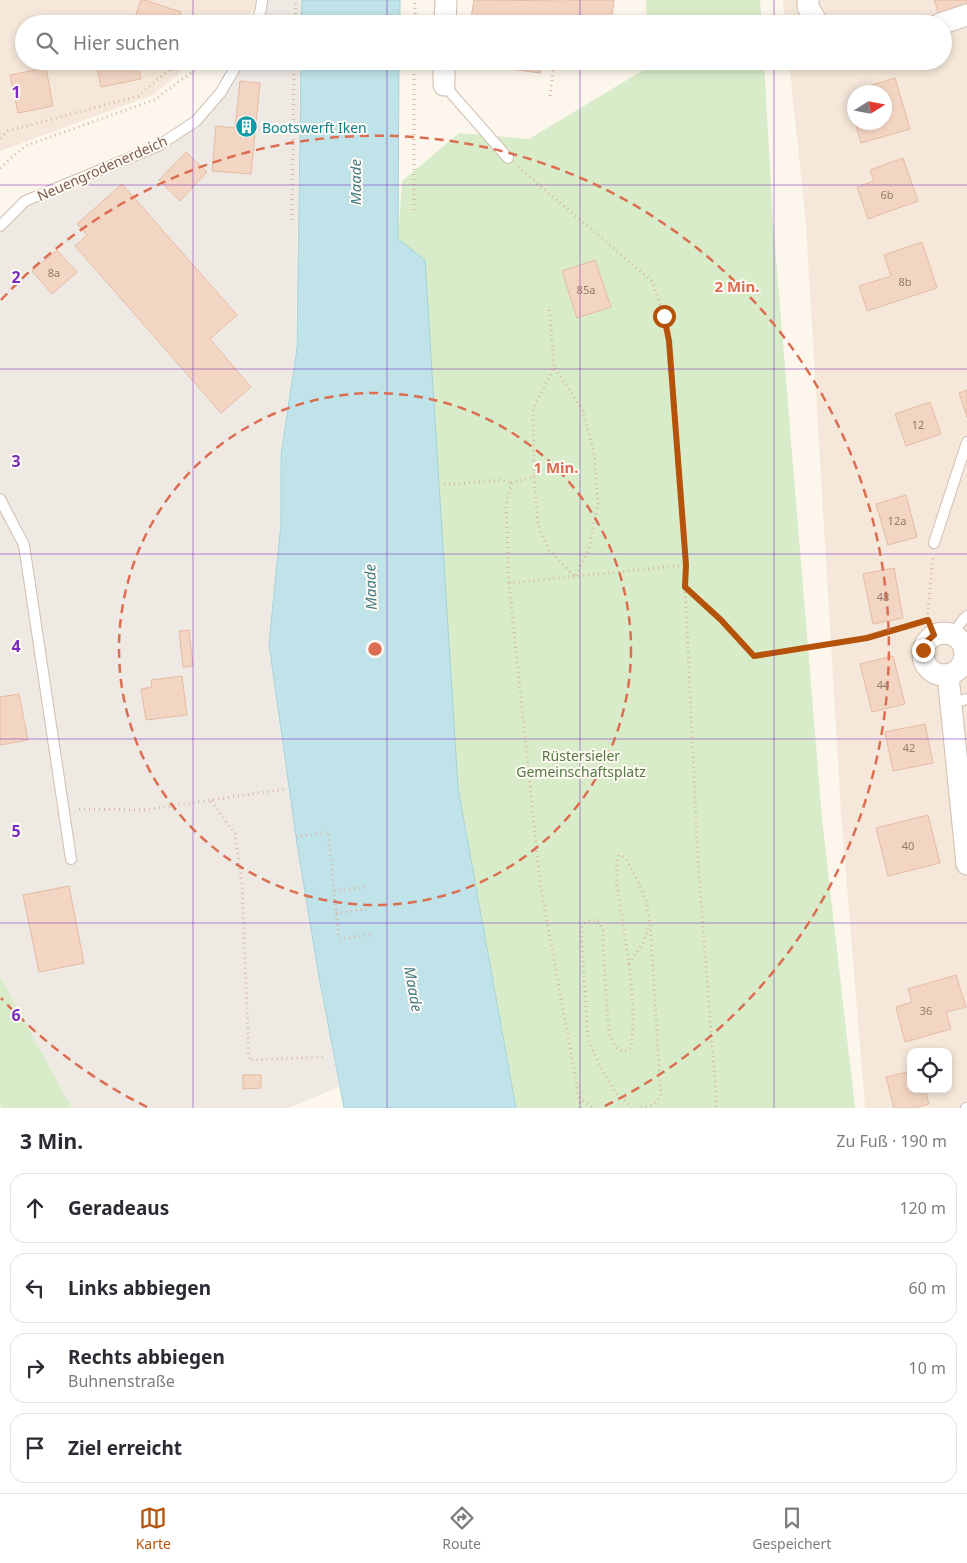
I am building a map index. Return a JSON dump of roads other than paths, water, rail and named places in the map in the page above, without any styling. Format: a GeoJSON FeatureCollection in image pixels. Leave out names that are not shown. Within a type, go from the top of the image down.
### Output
{"type":"FeatureCollection","features":[{"type":"Feature","properties":{"kind":"street"},"geometry":{"type":"LineString","coordinates":[[445,15],[446,0]]}},
{"type":"Feature","properties":{"kind":"street"},"geometry":{"type":"LineString","coordinates":[[808,0],[808,7],[813,15]]}},
{"type":"Feature","properties":{"kind":"street"},"geometry":{"type":"LineString","coordinates":[[952,20],[967,15]]}},
{"type":"Feature","properties":{"kind":"street"},"geometry":{"type":"LineString","coordinates":[[444,70],[444,85]]}},
{"type":"Feature","properties":{"kind":"street"},"geometry":{"type":"LineString","coordinates":[[938,630],[962,643],[965,652],[962,664],[957,671],[948,674],[940,675],[931,671],[923,660],[923,650],[926,642],[938,630]]}},
{"type":"Feature","properties":{"kind":"street"},"geometry":{"type":"LineString","coordinates":[[948,674],[959,701],[967,864]]}},
{"type":"Feature","properties":{"kind":"lane"},"geometry":{"type":"LineString","coordinates":[[259,15],[262,0]]}},
{"type":"Feature","properties":{"kind":"lane","name":"Neuengrodenerdeich"},"geometry":{"type":"LineString","coordinates":[[0,226],[25,201],[158,146],[196,121],[221,92],[234,70]]}},
{"type":"Feature","properties":{"kind":"lane"},"geometry":{"type":"LineString","coordinates":[[444,85],[508,158]]}},
{"type":"Feature","properties":{"kind":"lane"},"geometry":{"type":"LineString","coordinates":[[934,543],[967,442]]}},
{"type":"Feature","properties":{"kind":"lane"},"geometry":{"type":"LineString","coordinates":[[0,499],[24,545],[71,858]]}},
{"type":"Feature","properties":{"kind":"lane"},"geometry":{"type":"LineString","coordinates":[[938,630],[967,616]]}},
{"type":"Feature","properties":{"kind":"water"},"geometry":{"type":"Polygon","coordinates":[[[302,0],[400,0],[400,15],[301,15],[302,0]]]}},
{"type":"Feature","properties":{"kind":"water","name":"Maade"},"geometry":{"type":"Polygon","coordinates":[[[301,70],[399,70],[398,239],[425,260],[458,788],[516,1108],[344,1108],[319,977],[296,837],[269,644],[281,524],[281,454],[297,348],[301,70]]]}},
{"type":"Feature","properties":{"kind":"place","name":"Bootswerft Iken"},"geometry":{"type":"Point","coordinates":[246,127]}},
{"type":"Feature","properties":{"kind":"park label","name":"Rüstersieler Gemeinschaftsplatz"},"geometry":{"type":"Point","coordinates":[581,764]}}]}
